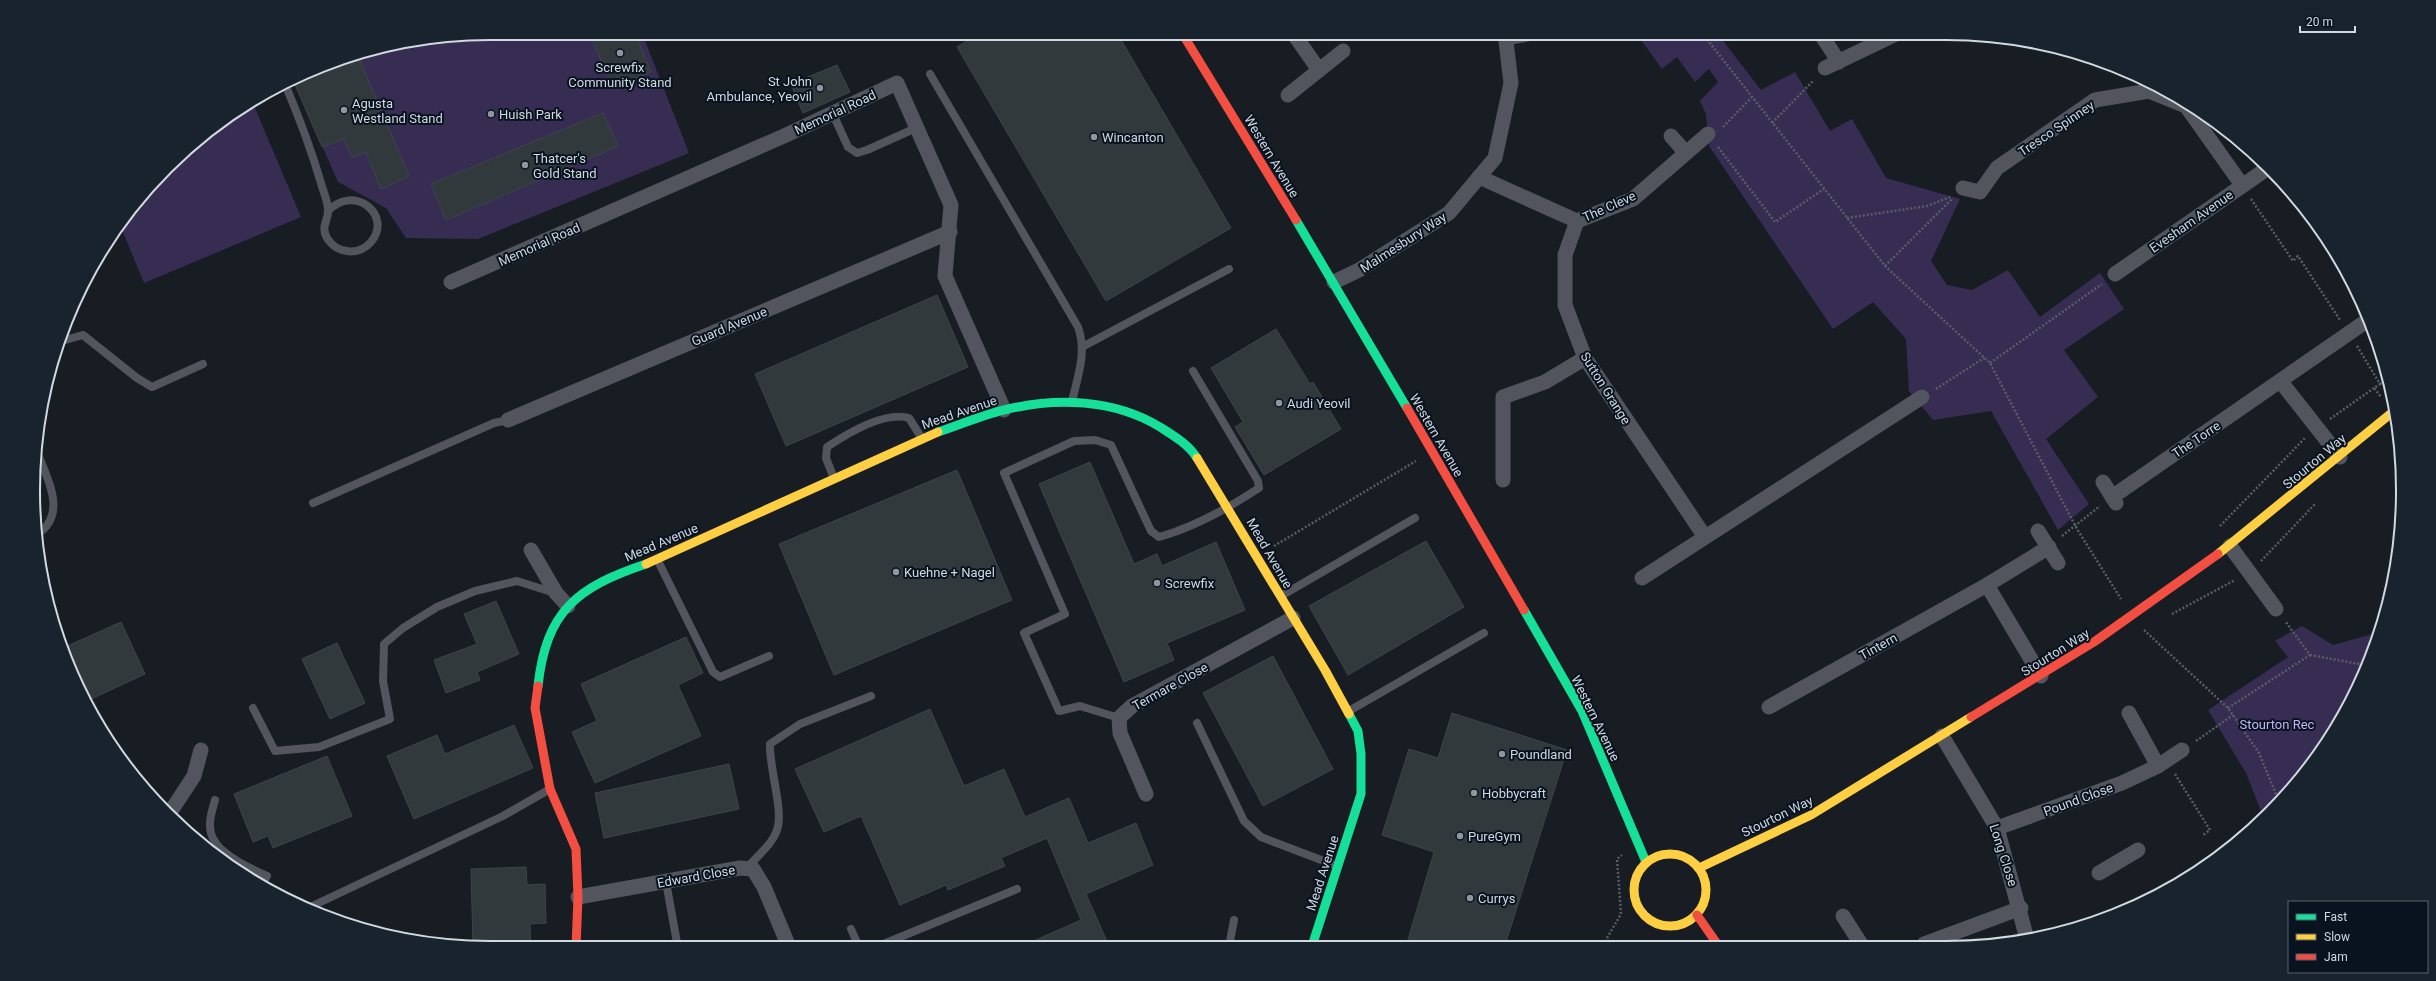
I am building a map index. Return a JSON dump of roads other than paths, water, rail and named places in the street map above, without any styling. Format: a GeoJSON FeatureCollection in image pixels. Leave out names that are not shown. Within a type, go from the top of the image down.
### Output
{"type":"FeatureCollection","features":[{"type":"Feature","properties":{"kind":"street","name":"Western Avenue"},"geometry":{"type":"LineString","coordinates":[[1186,40],[1334,282],[1582,711],[1639,841],[1646,862]]}},
{"type":"Feature","properties":{"kind":"street"},"geometry":{"type":"LineString","coordinates":[[1298,40],[1318,70]]}},
{"type":"Feature","properties":{"kind":"street","name":"Malmesbury Way"},"geometry":{"type":"LineString","coordinates":[[1334,282],[1359,270],[1449,213],[1495,158],[1511,83],[1507,40]]}},
{"type":"Feature","properties":{"kind":"street"},"geometry":{"type":"LineString","coordinates":[[1823,40],[1832,65],[1884,40]]}},
{"type":"Feature","properties":{"kind":"street"},"geometry":{"type":"LineString","coordinates":[[1288,95],[1343,51]]}},
{"type":"Feature","properties":{"kind":"street","name":"Memorial Road"},"geometry":{"type":"LineString","coordinates":[[451,282],[833,114],[896,83],[951,205],[950,232],[945,276],[1004,410]]}},
{"type":"Feature","properties":{"kind":"street","name":"Tresco Spinney"},"geometry":{"type":"LineString","coordinates":[[1963,188],[1980,192],[1997,168],[2095,100],[2153,90]]}},
{"type":"Feature","properties":{"kind":"street","name":"Tresco Spinney"},"geometry":{"type":"LineString","coordinates":[[2191,113],[2242,185]]}},
{"type":"Feature","properties":{"kind":"street","name":"The Cleve"},"geometry":{"type":"LineString","coordinates":[[1479,177],[1577,221],[1633,198],[1708,134]]}},
{"type":"Feature","properties":{"kind":"street"},"geometry":{"type":"LineString","coordinates":[[1671,136],[1686,153]]}},
{"type":"Feature","properties":{"kind":"street","name":"Evesham Avenue"},"geometry":{"type":"LineString","coordinates":[[2115,274],[2263,171]]}},
{"type":"Feature","properties":{"kind":"street","name":"Sutton Grange"},"geometry":{"type":"LineString","coordinates":[[1577,221],[1565,255],[1565,305],[1585,358],[1704,537]]}},
{"type":"Feature","properties":{"kind":"street","name":"Guard Avenue"},"geometry":{"type":"LineString","coordinates":[[508,420],[950,232]]}},
{"type":"Feature","properties":{"kind":"street","name":"The Torre"},"geometry":{"type":"LineString","coordinates":[[2103,482],[2114,500],[2364,323]]}},
{"type":"Feature","properties":{"kind":"street"},"geometry":{"type":"LineString","coordinates":[[1503,480],[1503,397],[1545,382],[1585,358]]}},
{"type":"Feature","properties":{"kind":"street"},"geometry":{"type":"LineString","coordinates":[[2281,382],[2340,457]]}},
{"type":"Feature","properties":{"kind":"street"},"geometry":{"type":"LineString","coordinates":[[1642,578],[1922,397]]}},
{"type":"Feature","properties":{"kind":"street","name":"Mead Avenue"},"geometry":{"type":"LineString","coordinates":[[576,941],[578,897],[576,849],[550,789],[535,708],[537,674],[540,656],[549,635],[568,606],[586,589],[618,573],[657,560],[786,499],[922,438],[1004,410],[1040,404],[1072,402],[1096,404],[1137,415],[1176,437],[1192,452],[1228,508],[1349,711],[1358,731],[1361,754],[1361,794],[1314,941]]}},
{"type":"Feature","properties":{"kind":"street","name":"Stourton Way"},"geometry":{"type":"LineString","coordinates":[[1699,868],[1811,815],[2041,676],[2131,616],[2230,546],[2389,415]]}},
{"type":"Feature","properties":{"kind":"street"},"geometry":{"type":"LineString","coordinates":[[2038,530],[2058,563]]}},
{"type":"Feature","properties":{"kind":"street"},"geometry":{"type":"LineString","coordinates":[[2230,546],[2276,608]]}},
{"type":"Feature","properties":{"kind":"street","name":"Tintern"},"geometry":{"type":"LineString","coordinates":[[1770,707],[1987,585],[2049,547]]}},
{"type":"Feature","properties":{"kind":"street"},"geometry":{"type":"LineString","coordinates":[[531,550],[556,593],[568,606]]}},
{"type":"Feature","properties":{"kind":"street"},"geometry":{"type":"LineString","coordinates":[[1987,585],[2041,676]]}},
{"type":"Feature","properties":{"kind":"street","name":"Termare Close"},"geometry":{"type":"LineString","coordinates":[[1146,794],[1120,733],[1119,718],[1132,706],[1293,618]]}},
{"type":"Feature","properties":{"kind":"street"},"geometry":{"type":"LineString","coordinates":[[2128,713],[2162,763]]}},
{"type":"Feature","properties":{"kind":"street","name":"Long Close"},"geometry":{"type":"LineString","coordinates":[[1942,736],[1997,828],[2021,908],[2027,933]]}},
{"type":"Feature","properties":{"kind":"street"},"geometry":{"type":"LineString","coordinates":[[173,810],[194,776],[201,750]]}},
{"type":"Feature","properties":{"kind":"street","name":"Pound Close"},"geometry":{"type":"LineString","coordinates":[[1997,828],[2122,783],[2162,763],[2182,750]]}},
{"type":"Feature","properties":{"kind":"street"},"geometry":{"type":"LineString","coordinates":[[2099,873],[2138,850]]}},
{"type":"Feature","properties":{"kind":"street"},"geometry":{"type":"LineString","coordinates":[[1674,854],[1690,860],[1699,868],[1704,876],[1706,897],[1697,915],[1683,923],[1667,926],[1647,918],[1640,910],[1634,890],[1635,880],[1646,862],[1657,856],[1674,854]]}},
{"type":"Feature","properties":{"kind":"street","name":"Edward Close"},"geometry":{"type":"LineString","coordinates":[[578,897],[753,869],[764,887],[786,941]]}},
{"type":"Feature","properties":{"kind":"street"},"geometry":{"type":"LineString","coordinates":[[1932,941],[2021,908]]}},
{"type":"Feature","properties":{"kind":"street"},"geometry":{"type":"LineString","coordinates":[[1697,915],[1715,941]]}},
{"type":"Feature","properties":{"kind":"street"},"geometry":{"type":"LineString","coordinates":[[1843,916],[1858,941]]}},
{"type":"Feature","properties":{"kind":"lane"},"geometry":{"type":"LineString","coordinates":[[930,74],[1078,327],[1082,347],[1082,362],[1072,402]]}},
{"type":"Feature","properties":{"kind":"lane"},"geometry":{"type":"LineString","coordinates":[[287,88],[309,140],[328,211],[324,228],[326,237],[335,247],[348,252],[357,251],[372,241],[377,226],[374,214],[366,204],[358,200],[342,200],[328,211]]}},
{"type":"Feature","properties":{"kind":"lane"},"geometry":{"type":"LineString","coordinates":[[833,114],[848,147],[857,153],[916,128]]}},
{"type":"Feature","properties":{"kind":"lane"},"geometry":{"type":"LineString","coordinates":[[1082,347],[1230,269]]}},
{"type":"Feature","properties":{"kind":"lane"},"geometry":{"type":"LineString","coordinates":[[66,340],[84,335],[137,378],[152,387],[203,364]]}},
{"type":"Feature","properties":{"kind":"lane"},"geometry":{"type":"LineString","coordinates":[[1119,718],[1080,706],[1059,711],[1024,633],[1065,614],[1004,473],[1074,441],[1095,440],[1111,445],[1151,531],[1158,537],[1183,529],[1228,508],[1259,488],[1258,481],[1193,371]]}},
{"type":"Feature","properties":{"kind":"lane"},"geometry":{"type":"LineString","coordinates":[[834,478],[826,458],[827,447],[849,434],[884,418],[899,415],[909,418],[922,438]]}},
{"type":"Feature","properties":{"kind":"lane"},"geometry":{"type":"LineString","coordinates":[[313,503],[494,423],[508,420]]}},
{"type":"Feature","properties":{"kind":"lane"},"geometry":{"type":"LineString","coordinates":[[41,462],[54,495],[54,508],[50,521],[42,531]]}},
{"type":"Feature","properties":{"kind":"lane"},"geometry":{"type":"LineString","coordinates":[[1280,596],[1415,518]]}},
{"type":"Feature","properties":{"kind":"lane"},"geometry":{"type":"LineString","coordinates":[[657,560],[713,672],[720,677],[769,656]]}},
{"type":"Feature","properties":{"kind":"lane"},"geometry":{"type":"LineString","coordinates":[[253,708],[275,751],[319,747],[390,719],[383,681],[384,644],[403,628],[437,607],[475,591],[517,581],[556,593]]}},
{"type":"Feature","properties":{"kind":"lane"},"geometry":{"type":"LineString","coordinates":[[1349,711],[1484,633]]}},
{"type":"Feature","properties":{"kind":"lane"},"geometry":{"type":"LineString","coordinates":[[746,869],[773,836],[780,817],[769,762],[770,744],[800,724],[871,696]]}},
{"type":"Feature","properties":{"kind":"lane"},"geometry":{"type":"LineString","coordinates":[[1197,723],[1244,821],[1261,837],[1338,866]]}},
{"type":"Feature","properties":{"kind":"lane"},"geometry":{"type":"LineString","coordinates":[[314,905],[503,816],[550,789]]}},
{"type":"Feature","properties":{"kind":"lane"},"geometry":{"type":"LineString","coordinates":[[215,800],[210,817],[211,835],[222,850],[247,868],[267,876],[264,881]]}},
{"type":"Feature","properties":{"kind":"lane"},"geometry":{"type":"LineString","coordinates":[[666,882],[677,941]]}},
{"type":"Feature","properties":{"kind":"lane"},"geometry":{"type":"LineString","coordinates":[[891,941],[1017,889]]}},
{"type":"Feature","properties":{"kind":"lane"},"geometry":{"type":"LineString","coordinates":[[1230,941],[1234,920]]}},
{"type":"Feature","properties":{"kind":"lane"},"geometry":{"type":"LineString","coordinates":[[851,929],[856,941]]}},
{"type":"Feature","properties":{"kind":"place","name":"Screwfix Community Stand"},"geometry":{"type":"Point","coordinates":[620,53]}},
{"type":"Feature","properties":{"kind":"place","name":"St John Ambulance, Yeovil"},"geometry":{"type":"Point","coordinates":[820,88]}},
{"type":"Feature","properties":{"kind":"place","name":"Agusta Westland Stand"},"geometry":{"type":"Point","coordinates":[344,110]}},
{"type":"Feature","properties":{"kind":"place","name":"Huish Park"},"geometry":{"type":"Point","coordinates":[491,114]}},
{"type":"Feature","properties":{"kind":"place","name":"Wincanton"},"geometry":{"type":"Point","coordinates":[1094,137]}},
{"type":"Feature","properties":{"kind":"place","name":"Thatcer's Gold Stand"},"geometry":{"type":"Point","coordinates":[525,165]}},
{"type":"Feature","properties":{"kind":"place","name":"Audi Yeovil"},"geometry":{"type":"Point","coordinates":[1279,403]}},
{"type":"Feature","properties":{"kind":"place","name":"Kuehne + Nagel"},"geometry":{"type":"Point","coordinates":[896,572]}},
{"type":"Feature","properties":{"kind":"place","name":"Screwfix"},"geometry":{"type":"Point","coordinates":[1157,583]}},
{"type":"Feature","properties":{"kind":"place","name":"Poundland"},"geometry":{"type":"Point","coordinates":[1502,754]}},
{"type":"Feature","properties":{"kind":"place","name":"Hobbycraft"},"geometry":{"type":"Point","coordinates":[1474,793]}},
{"type":"Feature","properties":{"kind":"place","name":"PureGym"},"geometry":{"type":"Point","coordinates":[1460,836]}},
{"type":"Feature","properties":{"kind":"place","name":"Currys"},"geometry":{"type":"Point","coordinates":[1470,898]}},
{"type":"Feature","properties":{"kind":"park label","name":"Stourton Rec"},"geometry":{"type":"Point","coordinates":[2277,724]}}]}
